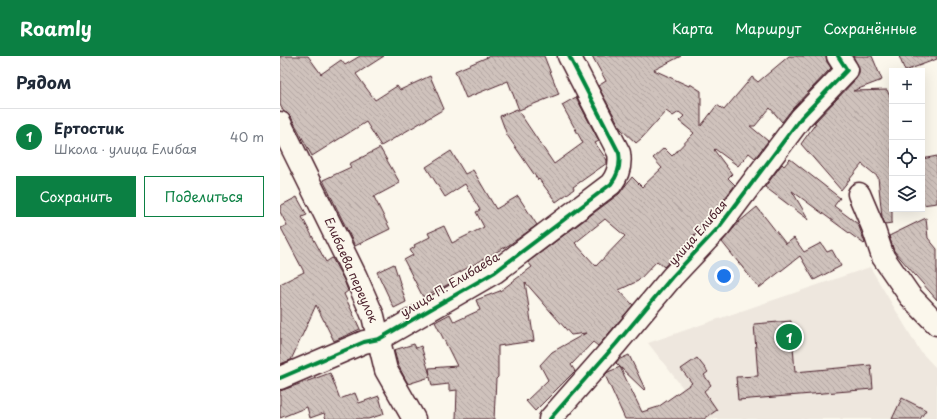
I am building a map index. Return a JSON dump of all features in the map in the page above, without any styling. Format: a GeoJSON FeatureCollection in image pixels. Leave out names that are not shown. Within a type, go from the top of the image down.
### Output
{"type":"FeatureCollection","features":[{"type":"Feature","properties":{"kind":"street","name":"улица П. Елибаева"},"geometry":{"type":"LineString","coordinates":[[280,378],[364,342],[379,339],[495,272],[611,184],[616,178],[619,169],[620,157],[618,150],[570,56]]}},
{"type":"Feature","properties":{"kind":"street","name":"улица Елибая"},"geometry":{"type":"LineString","coordinates":[[550,419],[612,350],[672,277],[719,227],[801,118],[847,70],[838,56]]}},
{"type":"Feature","properties":{"kind":"street","name":"Елибаева переулок"},"geometry":{"type":"LineString","coordinates":[[280,123],[355,275],[373,316],[386,370],[414,419]]}},
{"type":"Feature","properties":{"kind":"street"},"geometry":{"type":"LineString","coordinates":[[859,194],[873,227],[883,257],[933,329]]}},
{"type":"Feature","properties":{"kind":"shaded area"},"geometry":{"type":"Polygon","coordinates":[[[870,267],[920,351],[937,369],[937,419],[707,419],[648,343],[870,267]]]}},
{"type":"Feature","properties":{"kind":"building"},"geometry":{"type":"Polygon","coordinates":[[[280,56],[308,56],[321,74],[341,60],[345,65],[360,56],[384,56],[356,74],[375,100],[397,86],[400,90],[430,76],[444,109],[381,146],[366,122],[312,156],[291,117],[284,112],[280,105],[280,56]]]}},
{"type":"Feature","properties":{"kind":"building"},"geometry":{"type":"Polygon","coordinates":[[[490,56],[544,56],[559,94],[519,110],[508,81],[466,98],[455,71],[490,56]]]}},
{"type":"Feature","properties":{"kind":"building"},"geometry":{"type":"Polygon","coordinates":[[[592,56],[681,56],[654,70],[689,86],[690,84],[701,91],[701,126],[717,105],[724,110],[752,77],[758,82],[789,56],[826,56],[827,62],[831,68],[792,109],[782,122],[770,108],[755,126],[750,126],[768,141],[755,158],[749,153],[738,166],[715,149],[714,150],[732,174],[728,178],[735,185],[709,219],[664,267],[657,261],[638,281],[619,290],[633,305],[598,346],[593,342],[571,365],[575,371],[535,411],[526,401],[548,380],[540,365],[552,352],[586,333],[571,335],[525,282],[534,341],[498,346],[498,377],[496,379],[494,419],[456,419],[457,390],[449,391],[449,384],[432,386],[430,377],[408,384],[398,365],[394,350],[414,344],[416,348],[421,346],[430,375],[429,368],[457,366],[435,322],[450,314],[454,322],[480,310],[476,300],[500,291],[532,267],[528,262],[619,194],[632,177],[642,187],[662,168],[653,158],[664,148],[672,156],[694,133],[679,121],[684,116],[679,112],[673,116],[666,111],[636,143],[621,129],[598,86],[606,81],[592,56]],[[605,219],[575,243],[596,266],[625,236],[605,219]]]}},
{"type":"Feature","properties":{"kind":"building"},"geometry":{"type":"Polygon","coordinates":[[[853,56],[872,56],[882,80],[853,91],[887,90],[889,94],[889,212],[892,212],[892,223],[885,224],[882,217],[878,177],[862,164],[841,190],[801,144],[816,123],[814,123],[856,79],[859,74],[859,68],[853,56]]]}},
{"type":"Feature","properties":{"kind":"building"},"geometry":{"type":"Polygon","coordinates":[[[899,56],[937,56],[937,59],[913,68],[904,68],[899,56]]]}},
{"type":"Feature","properties":{"kind":"building"},"geometry":{"type":"Polygon","coordinates":[[[576,97],[599,141],[595,143],[607,160],[607,163],[573,187],[574,189],[556,202],[539,179],[538,180],[507,135],[500,116],[517,109],[554,164],[583,143],[562,105],[576,97]]]}},
{"type":"Feature","properties":{"kind":"building"},"geometry":{"type":"Polygon","coordinates":[[[380,148],[400,183],[374,197],[390,229],[355,246],[323,180],[351,167],[349,164],[380,148]]]}},
{"type":"Feature","properties":{"kind":"building"},"geometry":{"type":"Polygon","coordinates":[[[451,151],[465,174],[473,170],[496,209],[518,196],[537,225],[509,245],[451,277],[453,282],[423,297],[404,260],[413,255],[410,250],[415,247],[414,245],[430,237],[428,233],[444,226],[452,243],[484,227],[476,212],[480,210],[465,184],[445,197],[426,167],[451,151]]]}},
{"type":"Feature","properties":{"kind":"building"},"geometry":{"type":"Polygon","coordinates":[[[937,156],[937,203],[925,205],[925,176],[925,158],[937,156]]]}},
{"type":"Feature","properties":{"kind":"building"},"geometry":{"type":"Polygon","coordinates":[[[790,159],[840,198],[834,206],[858,224],[865,243],[864,244],[792,191],[809,220],[765,187],[782,164],[784,166],[790,159]]]}},
{"type":"Feature","properties":{"kind":"building"},"geometry":{"type":"Polygon","coordinates":[[[297,197],[307,215],[302,217],[326,262],[332,258],[344,280],[348,291],[344,294],[360,329],[334,341],[316,305],[291,360],[280,364],[280,284],[304,272],[281,228],[287,225],[280,212],[280,206],[297,197]]]}},
{"type":"Feature","properties":{"kind":"building"},"geometry":{"type":"Polygon","coordinates":[[[757,207],[786,244],[794,238],[804,252],[821,243],[827,252],[832,250],[841,266],[814,280],[800,256],[759,288],[722,242],[739,222],[757,207]]]}},
{"type":"Feature","properties":{"kind":"building"},"geometry":{"type":"Polygon","coordinates":[[[926,218],[928,238],[937,249],[937,300],[894,251],[889,236],[926,218]]]}},
{"type":"Feature","properties":{"kind":"building"},"geometry":{"type":"Polygon","coordinates":[[[394,264],[406,302],[394,308],[377,272],[394,264]]]}},
{"type":"Feature","properties":{"kind":"building"},"geometry":{"type":"Polygon","coordinates":[[[791,321],[795,372],[871,365],[873,389],[738,400],[736,377],[758,376],[754,324],[791,321]]]}},
{"type":"Feature","properties":{"kind":"building"},"geometry":{"type":"Polygon","coordinates":[[[629,355],[645,389],[644,390],[616,363],[618,360],[629,355]]]}},
{"type":"Feature","properties":{"kind":"building"},"geometry":{"type":"Polygon","coordinates":[[[697,358],[708,372],[704,375],[711,385],[704,391],[717,410],[704,419],[625,419],[605,375],[608,372],[620,367],[642,412],[658,407],[692,383],[681,369],[697,358]]]}},
{"type":"Feature","properties":{"kind":"building"},"geometry":{"type":"Polygon","coordinates":[[[330,373],[340,399],[355,393],[359,403],[379,396],[384,414],[368,419],[326,419],[324,413],[310,418],[307,407],[280,418],[280,391],[330,373]]]}},
{"type":"Feature","properties":{"kind":"building"},"geometry":{"type":"Polygon","coordinates":[[[902,398],[926,410],[920,419],[892,419],[902,398]]]}},
{"type":"Feature","properties":{"kind":"cycle path"},"geometry":{"type":"LineString","coordinates":[[280,378],[364,342],[379,339],[495,272],[611,184],[618,170],[620,162],[619,153],[569,56]]}},
{"type":"Feature","properties":{"kind":"cycle path"},"geometry":{"type":"LineString","coordinates":[[550,419],[672,277],[719,227],[801,118],[847,70],[838,56]]}},
{"type":"Feature","properties":{"kind":"place","name":"Ертостик"},"geometry":{"type":"Point","coordinates":[789,337]}}]}
